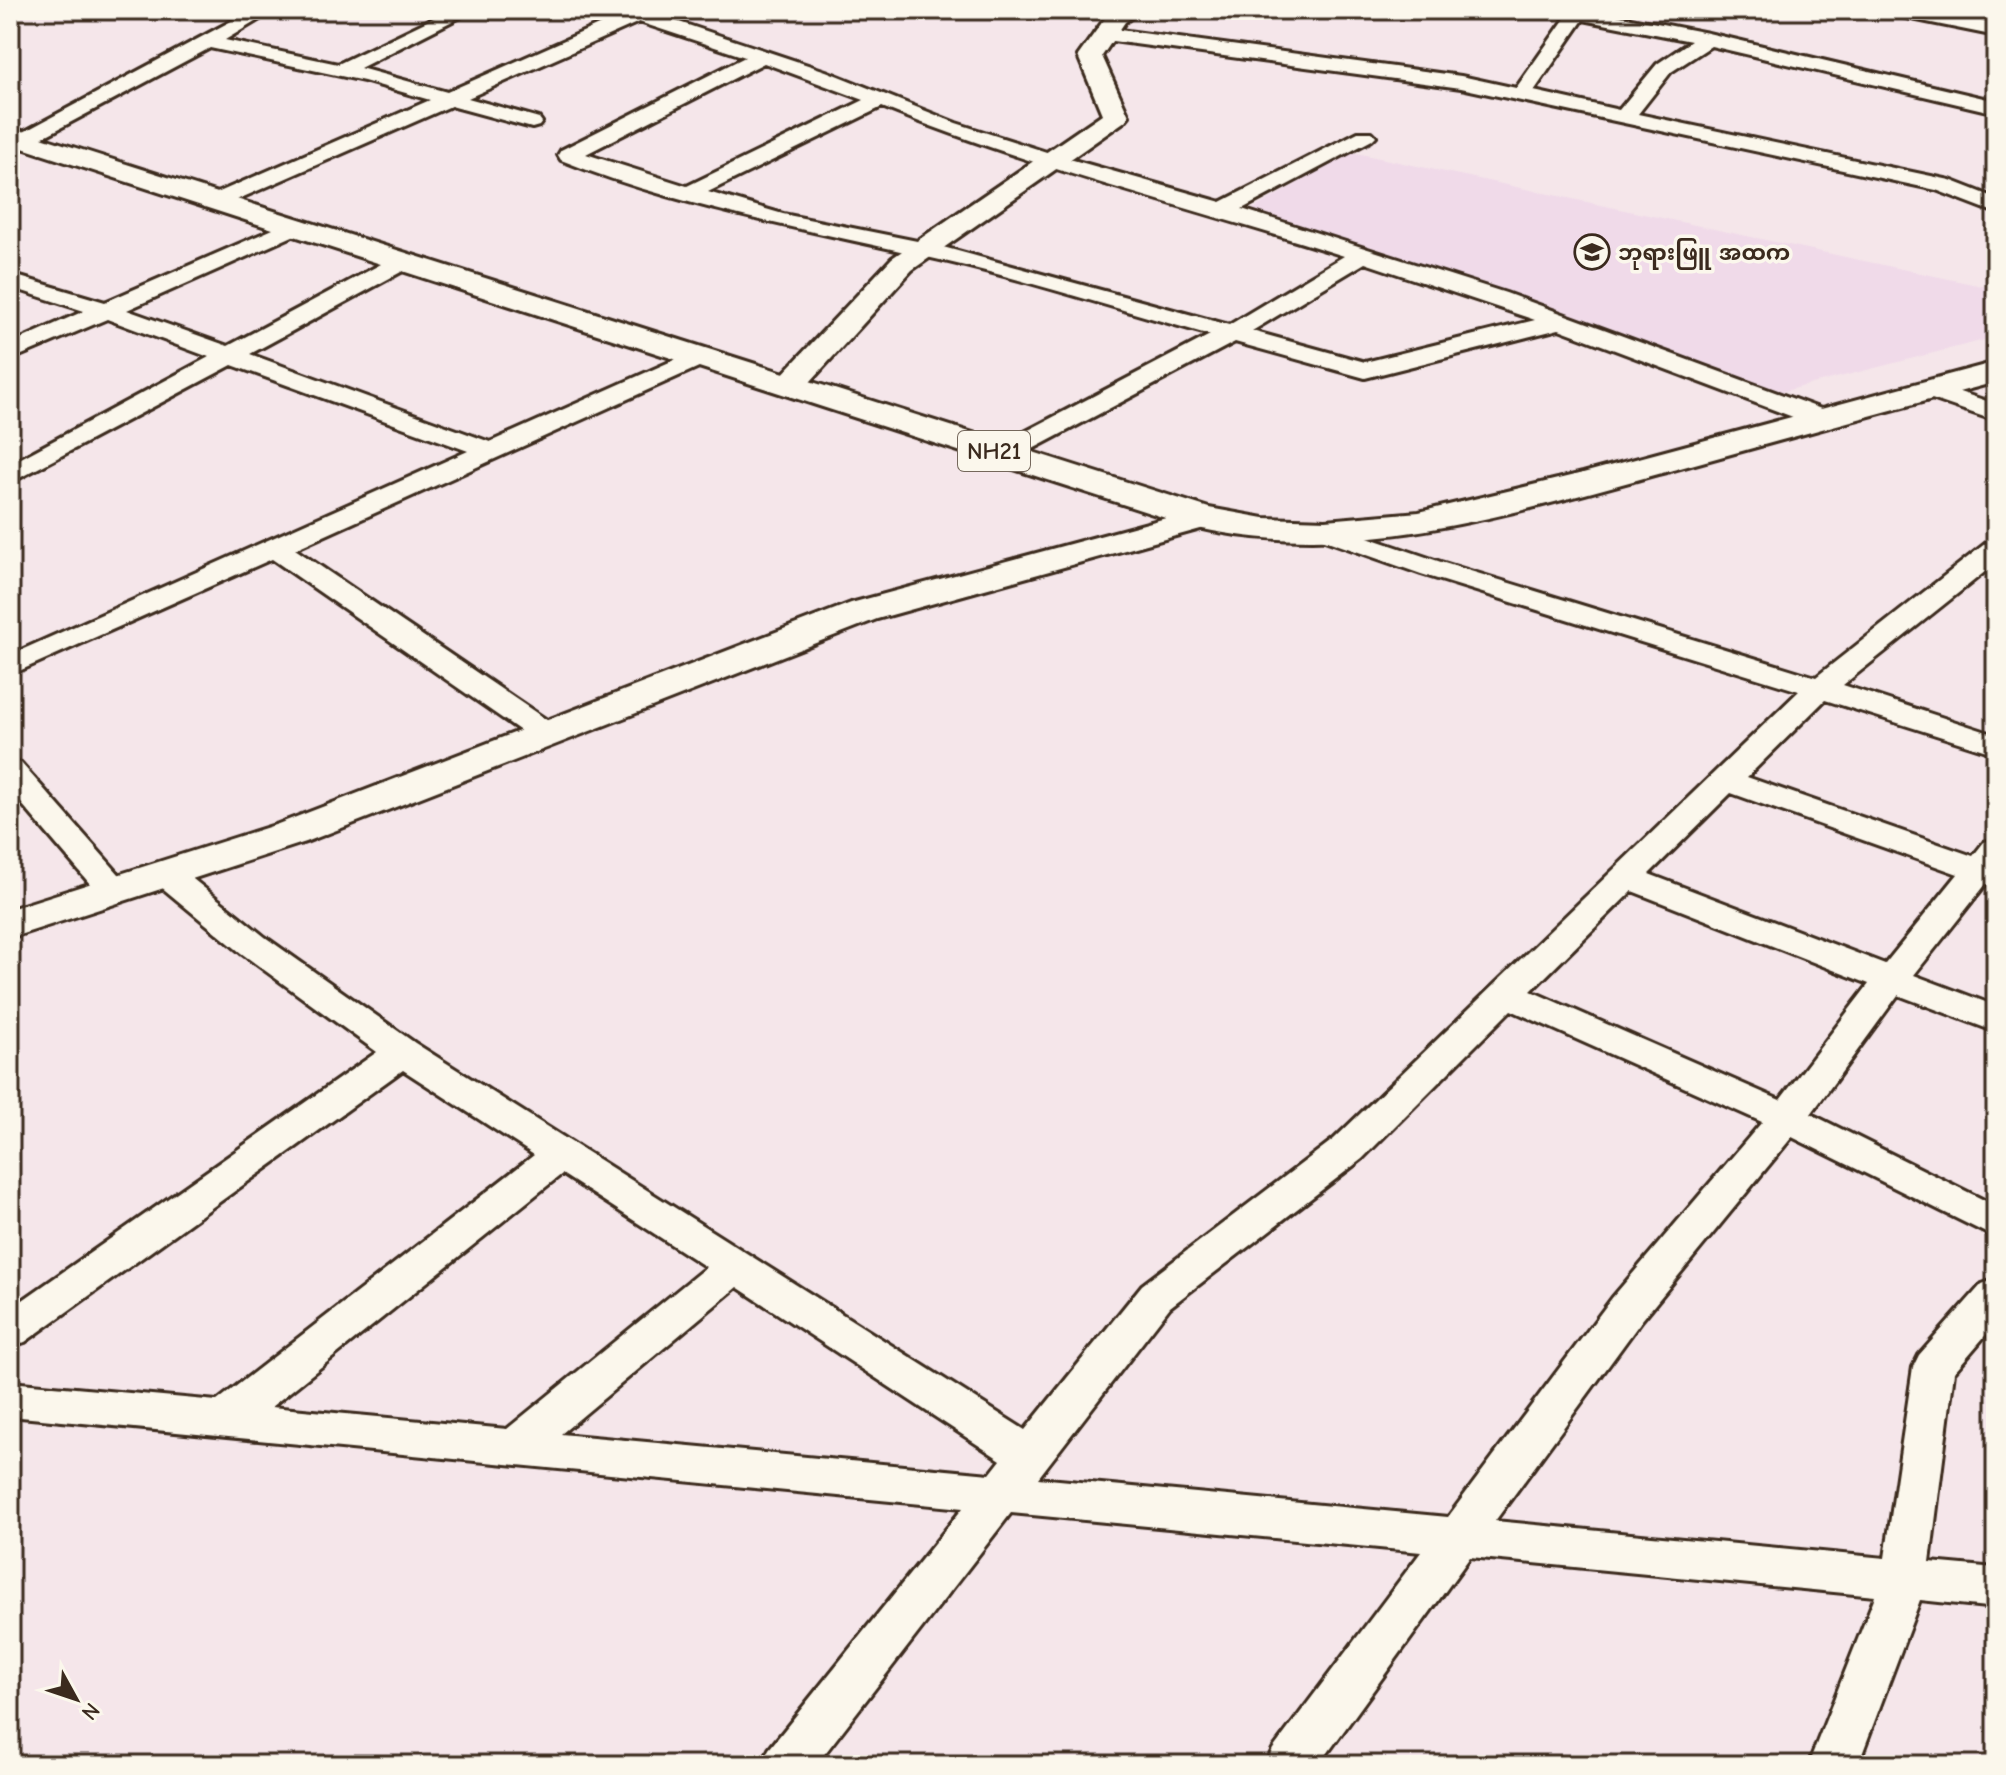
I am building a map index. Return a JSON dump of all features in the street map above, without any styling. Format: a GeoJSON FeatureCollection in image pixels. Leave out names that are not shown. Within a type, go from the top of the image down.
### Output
{"type":"FeatureCollection","features":[{"type":"Feature","properties":{"kind":"highway","name":"NH21"},"geometry":{"type":"LineString","coordinates":[[17,137],[1203,518],[1264,529],[1326,531],[1419,523],[1592,481],[1996,372]]}},
{"type":"Feature","properties":{"kind":"street"},"geometry":{"type":"LineString","coordinates":[[17,137],[209,42],[266,10]]}},
{"type":"Feature","properties":{"kind":"street"},"geometry":{"type":"LineString","coordinates":[[340,70],[465,10]]}},
{"type":"Feature","properties":{"kind":"street"},"geometry":{"type":"LineString","coordinates":[[790,385],[902,264],[1116,116],[1090,56],[1116,17],[1129,10]]}},
{"type":"Feature","properties":{"kind":"street"},"geometry":{"type":"LineString","coordinates":[[1897,10],[1996,30]]}},
{"type":"Feature","properties":{"kind":"street"},"geometry":{"type":"LineString","coordinates":[[1521,95],[1573,11],[1708,39],[1996,107]]}},
{"type":"Feature","properties":{"kind":"street"},"geometry":{"type":"LineString","coordinates":[[218,201],[637,12],[1051,161],[1223,210],[1561,321],[1823,419]]}},
{"type":"Feature","properties":{"kind":"street"},"geometry":{"type":"LineString","coordinates":[[1105,34],[1461,82],[1942,185],[1996,206]]}},
{"type":"Feature","properties":{"kind":"street"},"geometry":{"type":"LineString","coordinates":[[1624,117],[1664,68],[1708,39]]}},
{"type":"Feature","properties":{"kind":"street"},"geometry":{"type":"LineString","coordinates":[[209,42],[340,70],[532,122]]}},
{"type":"Feature","properties":{"kind":"street"},"geometry":{"type":"LineString","coordinates":[[763,56],[683,94],[569,155],[606,170],[780,220],[924,249],[1365,370],[1561,321]]}},
{"type":"Feature","properties":{"kind":"street"},"geometry":{"type":"LineString","coordinates":[[690,193],[881,100]]}},
{"type":"Feature","properties":{"kind":"street"},"geometry":{"type":"LineString","coordinates":[[1223,210],[1365,136]]}},
{"type":"Feature","properties":{"kind":"street"},"geometry":{"type":"LineString","coordinates":[[10,353],[296,226]]}},
{"type":"Feature","properties":{"kind":"street"},"geometry":{"type":"LineString","coordinates":[[1003,454],[1231,334],[1362,255]]}},
{"type":"Feature","properties":{"kind":"street"},"geometry":{"type":"LineString","coordinates":[[10,475],[404,261]]}},
{"type":"Feature","properties":{"kind":"street"},"geometry":{"type":"LineString","coordinates":[[13,280],[108,311],[491,451]]}},
{"type":"Feature","properties":{"kind":"street"},"geometry":{"type":"LineString","coordinates":[[10,666],[701,357]]}},
{"type":"Feature","properties":{"kind":"street"},"geometry":{"type":"LineString","coordinates":[[1929,390],[1996,413]]}},
{"type":"Feature","properties":{"kind":"street"},"geometry":{"type":"LineString","coordinates":[[10,924],[292,833],[864,611],[1203,518]]}},
{"type":"Feature","properties":{"kind":"street"},"geometry":{"type":"LineString","coordinates":[[1326,531],[1431,568],[1996,745]]}},
{"type":"Feature","properties":{"kind":"street"},"geometry":{"type":"LineString","coordinates":[[274,548],[546,734]]}},
{"type":"Feature","properties":{"kind":"street"},"geometry":{"type":"LineString","coordinates":[[786,1765],[1156,1296],[1348,1149],[1819,689],[1996,549]]}},
{"type":"Feature","properties":{"kind":"street"},"geometry":{"type":"LineString","coordinates":[[10,770],[114,890]]}},
{"type":"Feature","properties":{"kind":"street"},"geometry":{"type":"LineString","coordinates":[[1290,1765],[1627,1309],[1787,1118],[1890,981],[1991,865],[1725,780]]}},
{"type":"Feature","properties":{"kind":"street"},"geometry":{"type":"LineString","coordinates":[[166,874],[253,945],[402,1052],[1029,1455]]}},
{"type":"Feature","properties":{"kind":"street"},"geometry":{"type":"LineString","coordinates":[[1626,877],[1996,1020]]}},
{"type":"Feature","properties":{"kind":"street"},"geometry":{"type":"LineString","coordinates":[[1506,994],[1787,1118],[1996,1223]]}},
{"type":"Feature","properties":{"kind":"street"},"geometry":{"type":"LineString","coordinates":[[10,1331],[402,1052]]}},
{"type":"Feature","properties":{"kind":"street"},"geometry":{"type":"LineString","coordinates":[[224,1420],[561,1154]]}},
{"type":"Feature","properties":{"kind":"street"},"geometry":{"type":"LineString","coordinates":[[514,1448],[735,1266]]}},
{"type":"Feature","properties":{"kind":"street"},"geometry":{"type":"LineString","coordinates":[[1833,1765],[1905,1579],[1934,1367],[1996,1295]]}},
{"type":"Feature","properties":{"kind":"street"},"geometry":{"type":"LineString","coordinates":[[10,1399],[1996,1588]]}},
{"type":"Feature","properties":{"kind":"shaded area","name":"ဘုရားဖြူ အထက"},"geometry":{"type":"Polygon","coordinates":[[[1351,152],[1996,289],[1996,337],[1777,393],[1243,215],[1351,152]]]}},
{"type":"Feature","properties":{"kind":"place","name":"ဘုရားဖြူ အထက"},"geometry":{"type":"Point","coordinates":[1592,252]}}]}
